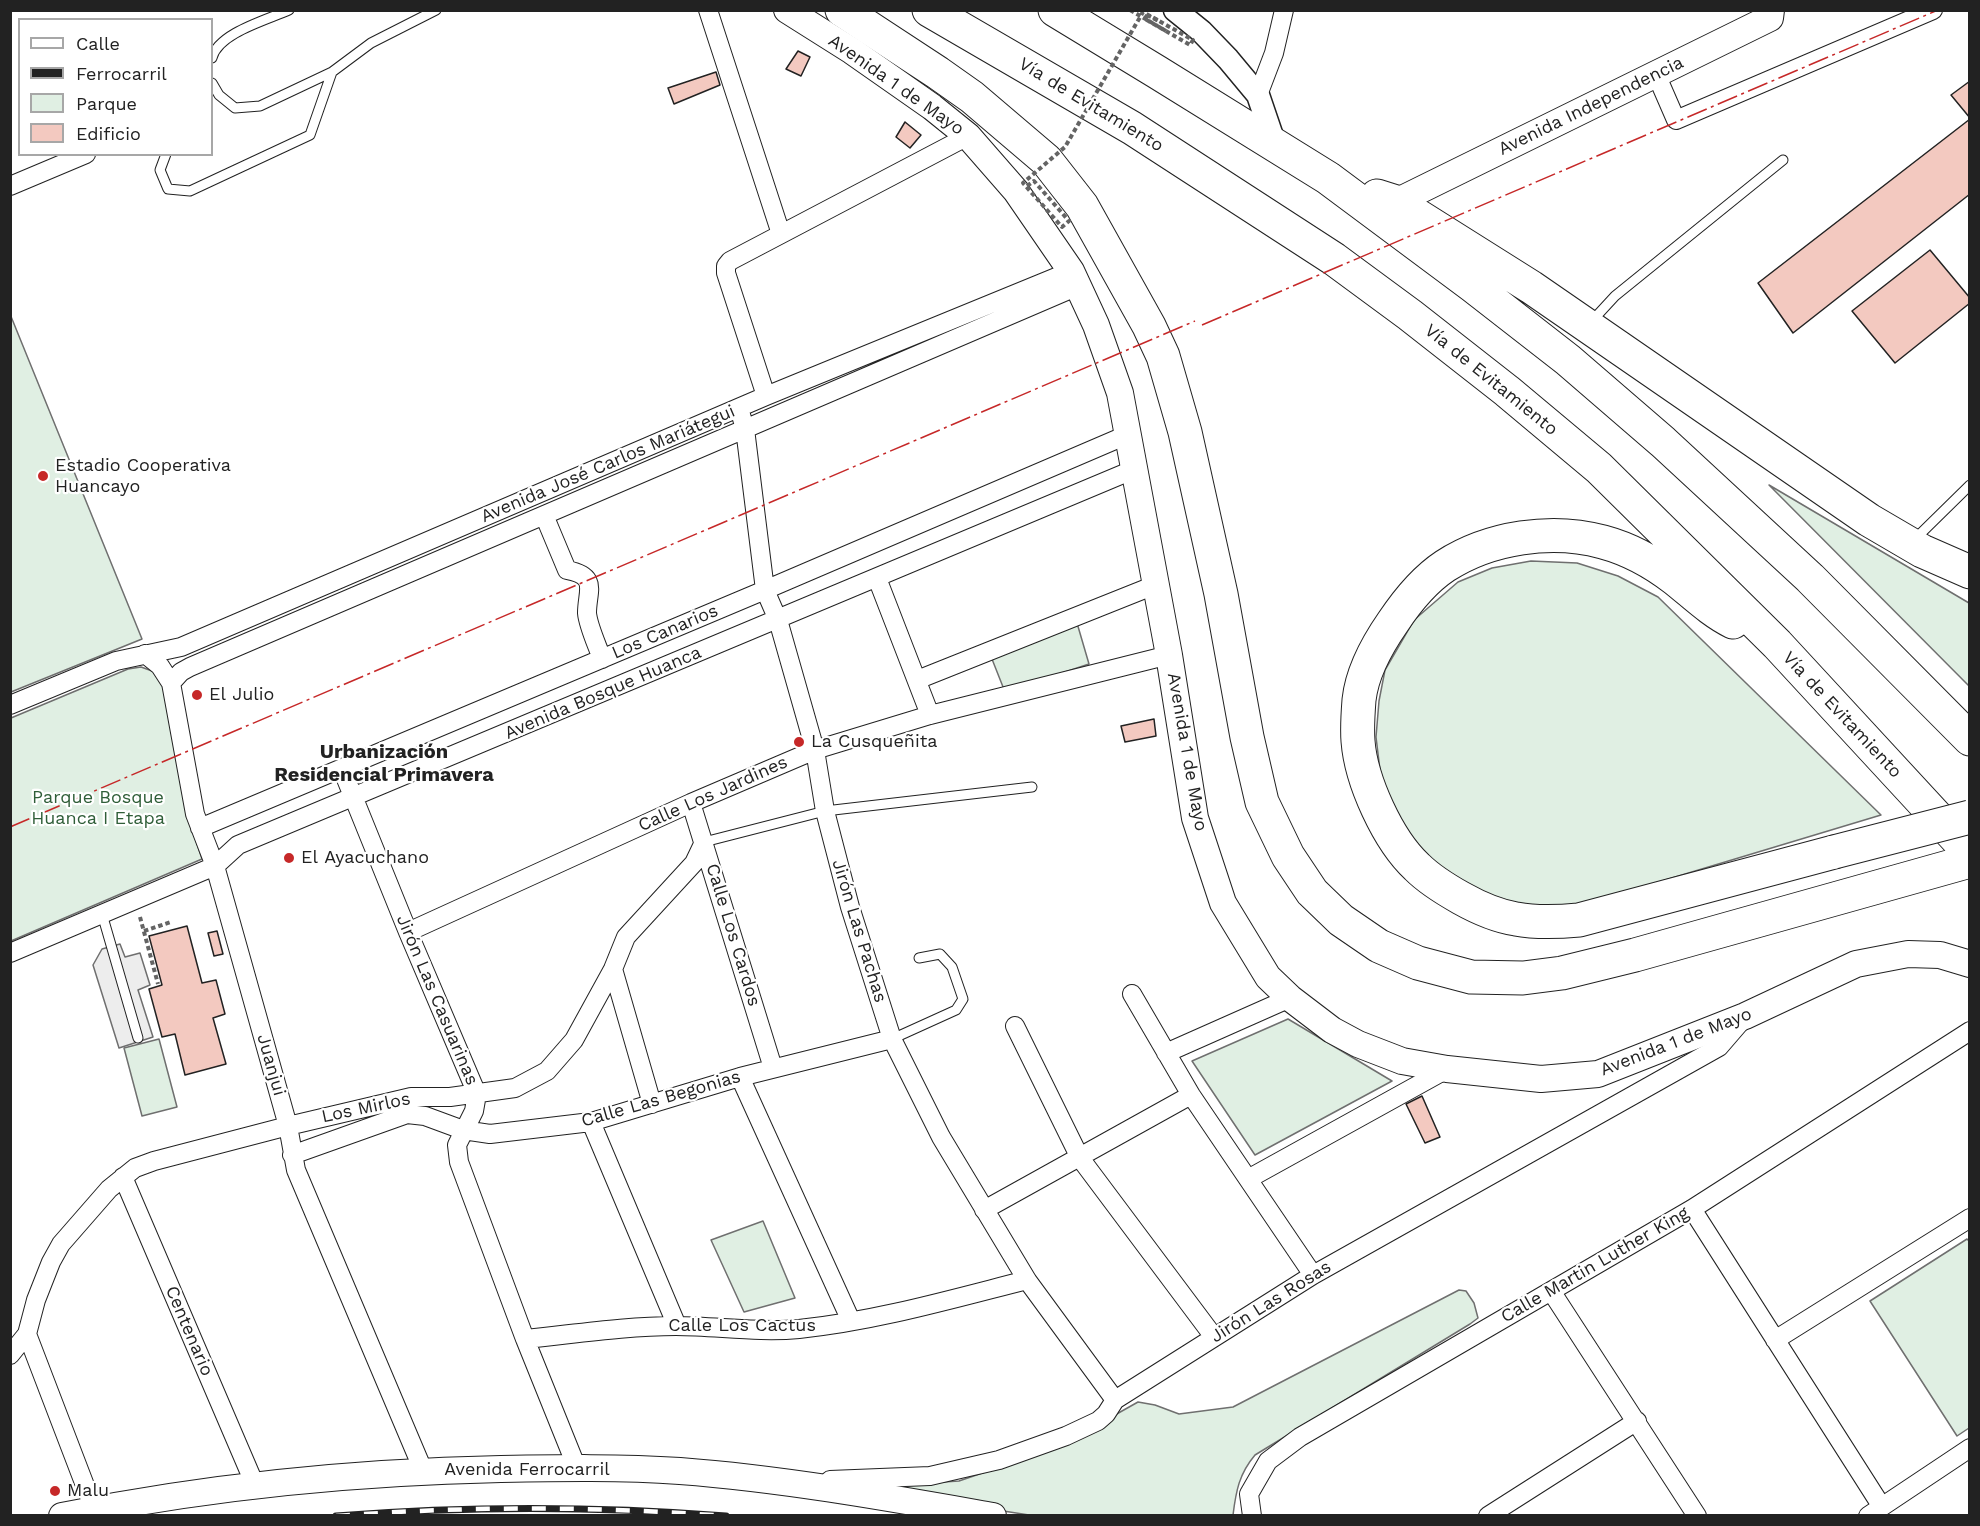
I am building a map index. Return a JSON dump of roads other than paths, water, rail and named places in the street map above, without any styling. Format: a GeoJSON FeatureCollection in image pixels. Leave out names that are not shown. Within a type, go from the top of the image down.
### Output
{"type":"FeatureCollection","features":[{"type":"Feature","properties":{"kind":"highway"},"geometry":{"type":"LineString","coordinates":[[842,10],[972,97],[1046,160],[1082,206],[1149,326],[1162,356],[1185,432],[1221,594],[1247,737],[1262,802],[1288,856],[1312,892],[1341,920],[1379,946],[1418,963],[1471,977],[1523,978],[1573,971],[1970,861]]}},
{"type":"Feature","properties":{"kind":"highway","name":"Vía de Evitamiento"},"geometry":{"type":"LineString","coordinates":[[929,10],[1132,128],[1334,259],[1507,391],[1599,468],[1777,644],[1970,853]]}},
{"type":"Feature","properties":{"kind":"highway"},"geometry":{"type":"LineString","coordinates":[[1055,10],[1328,178],[1568,360],[1663,442],[1810,578],[1970,739]]}},
{"type":"Feature","properties":{"kind":"highway"},"geometry":{"type":"LineString","coordinates":[[1328,178],[1396,202],[1531,287],[1869,520],[1910,544],[1970,572]]}},
{"type":"Feature","properties":{"kind":"highway"},"geometry":{"type":"LineString","coordinates":[[1777,644],[1719,615],[1674,578],[1632,551],[1601,541],[1568,536],[1535,536],[1502,542],[1470,552],[1444,566],[1418,589],[1379,641],[1366,673],[1360,699],[1358,742],[1366,777],[1387,830],[1416,866],[1440,886],[1476,906],[1513,919],[1544,923],[1579,920],[1970,817]]}},
{"type":"Feature","properties":{"kind":"main road","name":"Avenida 1 de Mayo"},"geometry":{"type":"LineString","coordinates":[[787,10],[923,100],[968,136],[1016,192],[1074,279],[1096,325],[1120,393],[1169,655],[1195,818],[1223,903],[1268,977],[1290,998],[1332,1030],[1358,1044],[1402,1061],[1447,1069],[1540,1079],[1598,1074],[1745,1016],[1856,964],[1908,954],[1940,955],[1970,964]]}},
{"type":"Feature","properties":{"kind":"main road","name":"Avenida Independencia"},"geometry":{"type":"LineString","coordinates":[[1396,202],[1776,13]]}},
{"type":"Feature","properties":{"kind":"main road","name":"Avenida Ferrocarril"},"geometry":{"type":"LineString","coordinates":[[62,1515],[255,1485],[311,1479],[423,1470],[577,1468],[680,1472],[762,1480],[993,1515]]}},
{"type":"Feature","properties":{"kind":"street"},"geometry":{"type":"LineString","coordinates":[[708,10],[781,234]]}},
{"type":"Feature","properties":{"kind":"street"},"geometry":{"type":"LineString","coordinates":[[1175,10],[1201,31],[1258,95],[1275,145]]}},
{"type":"Feature","properties":{"kind":"street"},"geometry":{"type":"LineString","coordinates":[[1258,95],[1274,53],[1284,10]]}},
{"type":"Feature","properties":{"kind":"street"},"geometry":{"type":"LineString","coordinates":[[1656,74],[1676,120],[1933,10]]}},
{"type":"Feature","properties":{"kind":"street"},"geometry":{"type":"LineString","coordinates":[[766,396],[726,273],[726,266],[730,261],[968,136]]}},
{"type":"Feature","properties":{"kind":"street"},"geometry":{"type":"LineString","coordinates":[[10,186],[81,156]]}},
{"type":"Feature","properties":{"kind":"street","name":"Avenida José Carlos Mariátegui"},"geometry":{"type":"LineString","coordinates":[[10,705],[116,661],[181,647],[766,396],[1074,279]]}},
{"type":"Feature","properties":{"kind":"street","name":"Avenida José Carlos Mariátegui"},"geometry":{"type":"LineString","coordinates":[[171,683],[181,672],[190,667],[745,429],[1074,279]]}},
{"type":"Feature","properties":{"kind":"street","name":"Jirón Las Pachas"},"geometry":{"type":"LineString","coordinates":[[739,408],[745,429],[765,590],[778,620],[815,750],[825,811],[850,907],[892,1039],[941,1137],[1027,1280],[1115,1400]]}},
{"type":"Feature","properties":{"kind":"street","name":"Los Canarios"},"geometry":{"type":"LineString","coordinates":[[200,828],[568,674],[1129,434]]}},
{"type":"Feature","properties":{"kind":"street","name":"Avenida Bosque Huanca"},"geometry":{"type":"LineString","coordinates":[[10,953],[215,866],[238,845],[1135,469]]}},
{"type":"Feature","properties":{"kind":"street"},"geometry":{"type":"LineString","coordinates":[[544,515],[567,570],[579,572],[586,578],[591,588],[587,614],[602,659]]}},
{"type":"Feature","properties":{"kind":"street"},"geometry":{"type":"LineString","coordinates":[[877,578],[930,716]]}},
{"type":"Feature","properties":{"kind":"street"},"geometry":{"type":"LineString","coordinates":[[917,680],[1155,585]]}},
{"type":"Feature","properties":{"kind":"street","name":"Juanjui"},"geometry":{"type":"LineString","coordinates":[[145,654],[160,666],[171,683],[195,814],[215,866],[288,1126],[296,1170],[423,1470]]}},
{"type":"Feature","properties":{"kind":"street","name":"Calle Los Jardines"},"geometry":{"type":"LineString","coordinates":[[408,932],[691,803],[815,750],[930,716],[1169,655]]}},
{"type":"Feature","properties":{"kind":"street"},"geometry":{"type":"LineString","coordinates":[[568,674],[579,703]]}},
{"type":"Feature","properties":{"kind":"street","name":"Jirón Las Casuarinas"},"geometry":{"type":"LineString","coordinates":[[342,769],[477,1094],[474,1111],[457,1145],[459,1161],[525,1339],[577,1468]]}},
{"type":"Feature","properties":{"kind":"street","name":"Calle Los Cardos"},"geometry":{"type":"LineString","coordinates":[[691,803],[773,1068]]}},
{"type":"Feature","properties":{"kind":"street","name":"Los Mirlos"},"geometry":{"type":"LineString","coordinates":[[10,1354],[27,1334],[36,1300],[61,1244],[95,1204],[135,1168],[288,1126],[411,1097],[477,1094],[515,1088],[547,1071],[574,1040],[613,969],[626,937],[694,863],[704,842]]}},
{"type":"Feature","properties":{"kind":"street"},"geometry":{"type":"LineString","coordinates":[[613,969],[652,1104]]}},
{"type":"Feature","properties":{"kind":"street"},"geometry":{"type":"LineString","coordinates":[[1132,994],[1191,1095],[1313,1275]]}},
{"type":"Feature","properties":{"kind":"street"},"geometry":{"type":"LineString","coordinates":[[1166,1053],[1290,998]]}},
{"type":"Feature","properties":{"kind":"street","name":"Jirón Las Rosas"},"geometry":{"type":"LineString","coordinates":[[762,1480],[930,1476],[999,1460],[1066,1436],[1098,1421],[1106,1414],[1115,1400],[1313,1275],[1719,1047],[1745,1016]]}},
{"type":"Feature","properties":{"kind":"street"},"geometry":{"type":"LineString","coordinates":[[1014,1026],[1080,1158],[1214,1337]]}},
{"type":"Feature","properties":{"kind":"street","name":"Calle Martin Luther King"},"geometry":{"type":"LineString","coordinates":[[1252,1515],[1249,1494],[1268,1461],[1300,1437],[1692,1209],[1970,1031]]}},
{"type":"Feature","properties":{"kind":"street","name":"Calle Las Begonias"},"geometry":{"type":"LineString","coordinates":[[292,1155],[407,1114],[424,1116],[463,1130],[490,1134],[591,1122],[740,1077],[892,1039]]}},
{"type":"Feature","properties":{"kind":"street"},"geometry":{"type":"LineString","coordinates":[[1248,1179],[1447,1069]]}},
{"type":"Feature","properties":{"kind":"street"},"geometry":{"type":"LineString","coordinates":[[740,1077],[851,1321]]}},
{"type":"Feature","properties":{"kind":"street"},"geometry":{"type":"LineString","coordinates":[[984,1210],[1191,1095]]}},
{"type":"Feature","properties":{"kind":"street"},"geometry":{"type":"LineString","coordinates":[[591,1122],[677,1326]]}},
{"type":"Feature","properties":{"kind":"street","name":"Centenario"},"geometry":{"type":"LineString","coordinates":[[123,1177],[255,1485]]}},
{"type":"Feature","properties":{"kind":"street"},"geometry":{"type":"LineString","coordinates":[[1692,1209],[1775,1340],[1875,1511],[1970,1448]]}},
{"type":"Feature","properties":{"kind":"street"},"geometry":{"type":"LineString","coordinates":[[1775,1340],[1970,1218]]}},
{"type":"Feature","properties":{"kind":"street","name":"Calle Los Cactus"},"geometry":{"type":"LineString","coordinates":[[525,1339],[677,1326],[797,1329],[899,1312],[1027,1280]]}},
{"type":"Feature","properties":{"kind":"street"},"geometry":{"type":"LineString","coordinates":[[1551,1292],[1698,1515]]}},
{"type":"Feature","properties":{"kind":"street"},"geometry":{"type":"LineString","coordinates":[[27,1334],[94,1509]]}},
{"type":"Feature","properties":{"kind":"street"},"geometry":{"type":"LineString","coordinates":[[1488,1515],[1637,1421]]}},
{"type":"Feature","properties":{"kind":"lane"},"geometry":{"type":"LineString","coordinates":[[213,54],[214,50],[235,33],[289,10]]}},
{"type":"Feature","properties":{"kind":"lane"},"geometry":{"type":"LineString","coordinates":[[215,99],[235,108],[260,106],[332,72],[371,43],[436,10]]}},
{"type":"Feature","properties":{"kind":"lane"},"geometry":{"type":"LineString","coordinates":[[165,156],[160,170],[168,189],[190,192],[310,135],[332,72]]}},
{"type":"Feature","properties":{"kind":"lane"},"geometry":{"type":"LineString","coordinates":[[1588,326],[1615,296],[1783,160]]}},
{"type":"Feature","properties":{"kind":"lane"},"geometry":{"type":"LineString","coordinates":[[1910,544],[1970,486]]}},
{"type":"Feature","properties":{"kind":"lane"},"geometry":{"type":"LineString","coordinates":[[704,842],[825,811],[1032,787]]}},
{"type":"Feature","properties":{"kind":"lane"},"geometry":{"type":"LineString","coordinates":[[102,914],[138,1038]]}},
{"type":"Feature","properties":{"kind":"lane"},"geometry":{"type":"LineString","coordinates":[[892,1039],[956,1010],[963,999],[951,967],[940,954],[919,958]]}},
{"type":"Feature","properties":{"kind":"railway"},"geometry":{"type":"LineString","coordinates":[[336,1516],[433,1510],[531,1508],[628,1510],[726,1516]]}},
{"type":"Feature","properties":{"kind":"place","name":"Estadio Cooperativa Huancayo"},"geometry":{"type":"Point","coordinates":[43,476]}},
{"type":"Feature","properties":{"kind":"place","name":"El Julio"},"geometry":{"type":"Point","coordinates":[197,695]}},
{"type":"Feature","properties":{"kind":"place","name":"La Cusqueñita"},"geometry":{"type":"Point","coordinates":[799,742]}},
{"type":"Feature","properties":{"kind":"place","name":"El Ayacuchano"},"geometry":{"type":"Point","coordinates":[289,858]}},
{"type":"Feature","properties":{"kind":"place","name":"Malu"},"geometry":{"type":"Point","coordinates":[55,1491]}},
{"type":"Feature","properties":{"kind":"district","name":"Urbanización Residencial Primavera"},"geometry":{"type":"Point","coordinates":[384,764]}},
{"type":"Feature","properties":{"kind":"park label","name":"Parque Bosque Huanca I Etapa"},"geometry":{"type":"Point","coordinates":[98,808]}}]}
